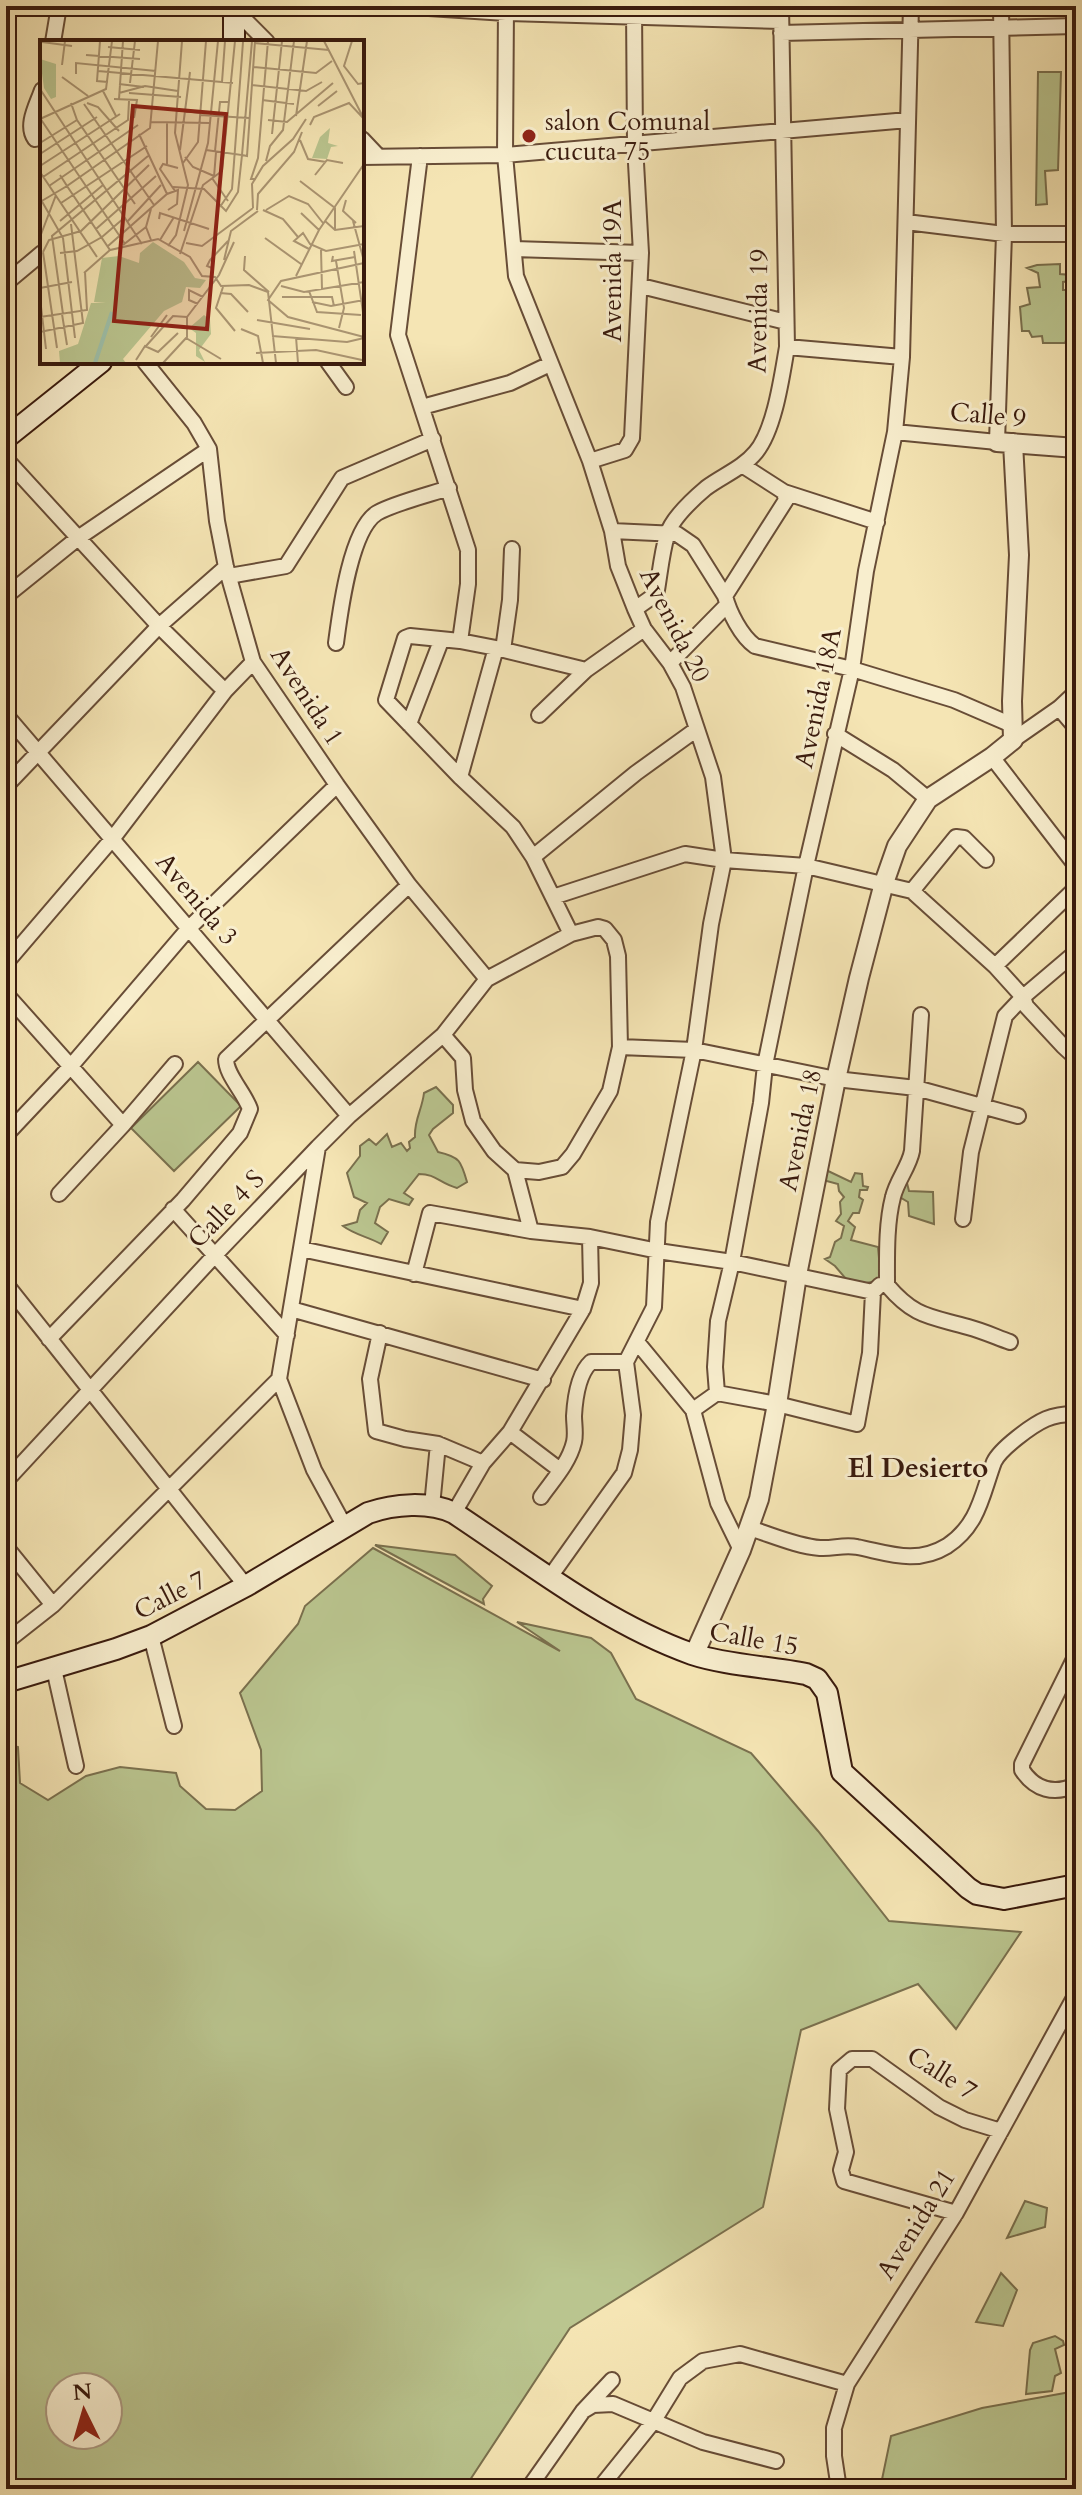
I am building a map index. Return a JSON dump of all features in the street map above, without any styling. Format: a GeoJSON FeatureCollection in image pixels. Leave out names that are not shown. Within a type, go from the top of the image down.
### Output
{"type":"FeatureCollection","features":[{"type":"Feature","properties":{"kind":"main road"},"geometry":{"type":"LineString","coordinates":[[234,8],[234,40]]}},
{"type":"Feature","properties":{"kind":"main road"},"geometry":{"type":"LineString","coordinates":[[6,438],[98,364]]}},
{"type":"Feature","properties":{"kind":"main road","name":"Calle 15"},"geometry":{"type":"LineString","coordinates":[[344,1525],[379,1509],[432,1506],[454,1513],[628,1624],[694,1655],[806,1674],[817,1679],[827,1693],[842,1772],[977,1894],[1004,1899],[1076,1885]]}},
{"type":"Feature","properties":{"kind":"main road","name":"Calle 7"},"geometry":{"type":"LineString","coordinates":[[8,1677],[54,1669],[151,1636],[246,1586],[344,1525]]}},
{"type":"Feature","properties":{"kind":"street"},"geometry":{"type":"LineString","coordinates":[[53,40],[59,6]]}},
{"type":"Feature","properties":{"kind":"street"},"geometry":{"type":"LineString","coordinates":[[398,6],[634,11],[910,30],[1076,26]]}},
{"type":"Feature","properties":{"kind":"street","name":"Avenida 18A"},"geometry":{"type":"LineString","coordinates":[[717,1393],[718,1321],[732,1262],[765,1065],[835,734],[852,669],[866,571],[895,432],[902,357],[911,6]]}},
{"type":"Feature","properties":{"kind":"street"},"geometry":{"type":"LineString","coordinates":[[612,531],[677,534],[693,545],[748,640],[755,646],[852,669],[954,700],[1012,732],[1019,555],[1005,443],[1001,6]]}},
{"type":"Feature","properties":{"kind":"street"},"geometry":{"type":"LineString","coordinates":[[234,8],[265,40]]}},
{"type":"Feature","properties":{"kind":"street","name":"Avenida 20"},"geometry":{"type":"LineString","coordinates":[[506,9],[505,155],[516,276],[590,461],[612,531],[618,566],[635,609],[644,629],[670,663],[683,687],[713,777],[724,860],[711,924],[694,1050],[658,1222],[654,1307],[626,1362]]}},
{"type":"Feature","properties":{"kind":"street","name":"Avenida 19A"},"geometry":{"type":"LineString","coordinates":[[590,461],[625,450],[632,438],[641,286],[635,145],[634,11]]}},
{"type":"Feature","properties":{"kind":"street","name":"Avenida 19"},"geometry":{"type":"LineString","coordinates":[[635,609],[657,590],[667,533],[705,489],[742,465],[757,451],[780,390],[787,347],[781,20]]}},
{"type":"Feature","properties":{"kind":"street"},"geometry":{"type":"LineString","coordinates":[[35,139],[30,134],[30,127],[40,96]]}},
{"type":"Feature","properties":{"kind":"street"},"geometry":{"type":"LineString","coordinates":[[364,157],[505,155],[908,120]]}},
{"type":"Feature","properties":{"kind":"street"},"geometry":{"type":"LineString","coordinates":[[364,141],[379,157]]}},
{"type":"Feature","properties":{"kind":"street"},"geometry":{"type":"LineString","coordinates":[[420,156],[398,335],[468,550],[468,584],[460,641]]}},
{"type":"Feature","properties":{"kind":"street"},"geometry":{"type":"LineString","coordinates":[[906,222],[1004,234],[1076,234]]}},
{"type":"Feature","properties":{"kind":"street"},"geometry":{"type":"LineString","coordinates":[[514,249],[641,253]]}},
{"type":"Feature","properties":{"kind":"street"},"geometry":{"type":"LineString","coordinates":[[6,283],[40,255]]}},
{"type":"Feature","properties":{"kind":"street"},"geometry":{"type":"LineString","coordinates":[[641,286],[786,322]]}},
{"type":"Feature","properties":{"kind":"street"},"geometry":{"type":"LineString","coordinates":[[787,347],[902,357]]}},
{"type":"Feature","properties":{"kind":"street","name":"Avenida 1"},"geometry":{"type":"LineString","coordinates":[[147,364],[194,423],[209,449],[217,521],[227,572],[253,662],[409,885],[487,979]]}},
{"type":"Feature","properties":{"kind":"street"},"geometry":{"type":"LineString","coordinates":[[329,364],[346,387]]}},
{"type":"Feature","properties":{"kind":"street"},"geometry":{"type":"LineString","coordinates":[[422,407],[510,383],[550,364]]}},
{"type":"Feature","properties":{"kind":"street","name":"Calle 9"},"geometry":{"type":"LineString","coordinates":[[895,432],[1076,448]]}},
{"type":"Feature","properties":{"kind":"street"},"geometry":{"type":"LineString","coordinates":[[6,786],[159,626],[227,572],[286,566],[342,478],[433,439]]}},
{"type":"Feature","properties":{"kind":"street"},"geometry":{"type":"LineString","coordinates":[[6,596],[78,538],[209,449]]}},
{"type":"Feature","properties":{"kind":"street"},"geometry":{"type":"LineString","coordinates":[[6,459],[159,626],[225,691]]}},
{"type":"Feature","properties":{"kind":"street"},"geometry":{"type":"LineString","coordinates":[[742,465],[784,492],[877,522]]}},
{"type":"Feature","properties":{"kind":"street"},"geometry":{"type":"LineString","coordinates":[[336,643],[353,553],[365,526],[377,513],[449,488]]}},
{"type":"Feature","properties":{"kind":"street"},"geometry":{"type":"LineString","coordinates":[[670,663],[726,600],[786,500],[784,492]]}},
{"type":"Feature","properties":{"kind":"street"},"geometry":{"type":"LineString","coordinates":[[460,777],[499,649],[510,600],[512,549]]}},
{"type":"Feature","properties":{"kind":"street"},"geometry":{"type":"LineString","coordinates":[[539,715],[586,670],[644,629]]}},
{"type":"Feature","properties":{"kind":"street"},"geometry":{"type":"LineString","coordinates":[[571,934],[533,857],[513,827],[386,700],[405,638],[415,636],[460,641],[586,670]]}},
{"type":"Feature","properties":{"kind":"street"},"geometry":{"type":"LineString","coordinates":[[409,724],[441,641]]}},
{"type":"Feature","properties":{"kind":"street"},"geometry":{"type":"LineString","coordinates":[[6,963],[113,838],[225,691],[253,662]]}},
{"type":"Feature","properties":{"kind":"street","name":"Avenida 18"},"geometry":{"type":"LineString","coordinates":[[694,1655],[741,1550],[759,1499],[797,1275],[836,1079],[859,978],[897,846],[928,799],[992,757],[1012,732],[1059,708],[1076,692]]}},
{"type":"Feature","properties":{"kind":"street"},"geometry":{"type":"LineString","coordinates":[[1059,708],[1076,728]]}},
{"type":"Feature","properties":{"kind":"street","name":"Avenida 3"},"geometry":{"type":"LineString","coordinates":[[6,715],[349,1116]]}},
{"type":"Feature","properties":{"kind":"street"},"geometry":{"type":"LineString","coordinates":[[533,857],[636,773],[697,729]]}},
{"type":"Feature","properties":{"kind":"street"},"geometry":{"type":"LineString","coordinates":[[835,734],[893,770],[928,799]]}},
{"type":"Feature","properties":{"kind":"street"},"geometry":{"type":"LineString","coordinates":[[992,757],[1076,866]]}},
{"type":"Feature","properties":{"kind":"street"},"geometry":{"type":"LineString","coordinates":[[6,1135],[71,1066],[189,928],[337,785]]}},
{"type":"Feature","properties":{"kind":"street"},"geometry":{"type":"LineString","coordinates":[[912,891],[956,837],[964,838],[986,860]]}},
{"type":"Feature","properties":{"kind":"street"},"geometry":{"type":"LineString","coordinates":[[553,897],[685,854],[806,866],[912,891],[995,966],[1023,997],[1026,1006],[1076,1058]]}},
{"type":"Feature","properties":{"kind":"street"},"geometry":{"type":"LineString","coordinates":[[49,1339],[173,1209],[240,1133],[250,1109],[225,1062],[409,885]]}},
{"type":"Feature","properties":{"kind":"street"},"geometry":{"type":"LineString","coordinates":[[995,966],[1076,888]]}},
{"type":"Feature","properties":{"kind":"street"},"geometry":{"type":"LineString","coordinates":[[487,979],[571,934],[598,927],[605,929],[614,940],[618,956],[620,1047],[610,1091],[562,1167],[539,1172],[515,1170]]}},
{"type":"Feature","properties":{"kind":"street"},"geometry":{"type":"LineString","coordinates":[[963,1219],[971,1152],[1005,1016],[1076,952]]}},
{"type":"Feature","properties":{"kind":"street","name":"Calle 4 S"},"geometry":{"type":"LineString","coordinates":[[6,1481],[318,1147],[349,1116],[443,1035],[487,979]]}},
{"type":"Feature","properties":{"kind":"street"},"geometry":{"type":"LineString","coordinates":[[6,994],[123,1125]]}},
{"type":"Feature","properties":{"kind":"street"},"geometry":{"type":"LineString","coordinates":[[887,1285],[889,1216],[898,1180],[911,1161],[921,1015]]}},
{"type":"Feature","properties":{"kind":"street"},"geometry":{"type":"LineString","coordinates":[[443,1035],[463,1058],[465,1090],[473,1121],[494,1151],[515,1170],[531,1231]]}},
{"type":"Feature","properties":{"kind":"street"},"geometry":{"type":"LineString","coordinates":[[620,1047],[694,1050],[836,1079],[916,1088],[1018,1116]]}},
{"type":"Feature","properties":{"kind":"street"},"geometry":{"type":"LineString","coordinates":[[59,1194],[175,1064]]}},
{"type":"Feature","properties":{"kind":"street"},"geometry":{"type":"LineString","coordinates":[[318,1147],[279,1379],[314,1470],[344,1525]]}},
{"type":"Feature","properties":{"kind":"street"},"geometry":{"type":"LineString","coordinates":[[173,1209],[287,1335]]}},
{"type":"Feature","properties":{"kind":"street"},"geometry":{"type":"LineString","coordinates":[[414,1274],[430,1213],[732,1262],[873,1292]]}},
{"type":"Feature","properties":{"kind":"street"},"geometry":{"type":"LineString","coordinates":[[454,1513],[483,1463],[510,1432],[543,1380],[583,1309],[591,1283],[590,1237]]}},
{"type":"Feature","properties":{"kind":"street"},"geometry":{"type":"LineString","coordinates":[[301,1249],[583,1309]]}},
{"type":"Feature","properties":{"kind":"street"},"geometry":{"type":"LineString","coordinates":[[693,1410],[717,1393],[857,1424],[870,1353],[873,1292],[880,1285],[887,1285],[909,1307],[928,1318],[1010,1342]]}},
{"type":"Feature","properties":{"kind":"street"},"geometry":{"type":"LineString","coordinates":[[9,1295],[49,1339],[246,1586]]}},
{"type":"Feature","properties":{"kind":"street"},"geometry":{"type":"LineString","coordinates":[[291,1309],[543,1380]]}},
{"type":"Feature","properties":{"kind":"street"},"geometry":{"type":"LineString","coordinates":[[380,1333],[370,1379],[376,1431],[438,1444],[483,1463]]}},
{"type":"Feature","properties":{"kind":"street"},"geometry":{"type":"LineString","coordinates":[[637,1342],[693,1410],[718,1503],[741,1550]]}},
{"type":"Feature","properties":{"kind":"street"},"geometry":{"type":"LineString","coordinates":[[541,1497],[560,1470],[575,1440],[578,1384],[587,1364],[626,1362],[633,1415],[630,1450],[624,1473],[550,1577]]}},
{"type":"Feature","properties":{"kind":"street"},"geometry":{"type":"LineString","coordinates":[[6,1642],[53,1605],[279,1379]]}},
{"type":"Feature","properties":{"kind":"street"},"geometry":{"type":"LineString","coordinates":[[749,1528],[808,1546],[856,1546],[889,1556],[916,1556],[943,1547],[966,1529],[982,1504],[1000,1453],[1046,1419],[1076,1414]]}},
{"type":"Feature","properties":{"kind":"street"},"geometry":{"type":"LineString","coordinates":[[510,1432],[560,1470]]}},
{"type":"Feature","properties":{"kind":"street"},"geometry":{"type":"LineString","coordinates":[[432,1506],[438,1444]]}},
{"type":"Feature","properties":{"kind":"street"},"geometry":{"type":"LineString","coordinates":[[6,1547],[53,1605]]}},
{"type":"Feature","properties":{"kind":"street"},"geometry":{"type":"LineString","coordinates":[[151,1636],[174,1726]]}},
{"type":"Feature","properties":{"kind":"street"},"geometry":{"type":"LineString","coordinates":[[1076,1655],[1022,1764],[1022,1770],[1039,1788],[1064,1790],[1076,1785]]}},
{"type":"Feature","properties":{"kind":"street"},"geometry":{"type":"LineString","coordinates":[[54,1669],[76,1766]]}},
{"type":"Feature","properties":{"kind":"street","name":"Avenida 21"},"geometry":{"type":"LineString","coordinates":[[839,2489],[834,2428],[847,2384],[956,2213],[1076,1994]]}},
{"type":"Feature","properties":{"kind":"street","name":"Calle 7"},"geometry":{"type":"LineString","coordinates":[[956,2213],[841,2178],[846,2152],[837,2109],[839,2070],[847,2062],[858,2058],[872,2059],[939,2107],[965,2120],[1001,2131]]}},
{"type":"Feature","properties":{"kind":"street"},"geometry":{"type":"LineString","coordinates":[[599,2489],[653,2422],[680,2378],[703,2361],[740,2354],[847,2384]]}},
{"type":"Feature","properties":{"kind":"street"},"geometry":{"type":"LineString","coordinates":[[528,2489],[583,2411],[612,2380]]}},
{"type":"Feature","properties":{"kind":"street"},"geometry":{"type":"LineString","coordinates":[[583,2411],[593,2405],[613,2404],[703,2442],[776,2461]]}},
{"type":"Feature","properties":{"kind":"green space"},"geometry":{"type":"Polygon","coordinates":[[[1038,72],[1061,72],[1058,170],[1045,171],[1047,204],[1036,205],[1038,72]]]}},
{"type":"Feature","properties":{"kind":"green space"},"geometry":{"type":"Polygon","coordinates":[[[1060,264],[1060,274],[1071,275],[1071,281],[1063,282],[1063,290],[1074,290],[1076,325],[1071,326],[1065,343],[1043,343],[1042,336],[1032,337],[1029,331],[1022,331],[1020,307],[1030,304],[1027,288],[1040,287],[1038,273],[1027,268],[1060,264]]]}},
{"type":"Feature","properties":{"kind":"green space"},"geometry":{"type":"Polygon","coordinates":[[[198,1062],[241,1106],[174,1171],[131,1128],[198,1062]]]}},
{"type":"Feature","properties":{"kind":"green space"},"geometry":{"type":"Polygon","coordinates":[[[436,1087],[453,1105],[453,1113],[429,1135],[438,1152],[458,1161],[467,1182],[457,1188],[430,1175],[419,1174],[404,1193],[413,1199],[409,1205],[389,1199],[380,1207],[375,1223],[388,1232],[381,1244],[343,1226],[357,1222],[360,1210],[367,1203],[354,1197],[347,1173],[360,1156],[360,1146],[369,1139],[376,1145],[387,1134],[392,1147],[401,1143],[407,1151],[409,1142],[415,1137],[424,1093],[436,1087]]]}},
{"type":"Feature","properties":{"kind":"green space"},"geometry":{"type":"Polygon","coordinates":[[[826,1170],[851,1182],[855,1173],[862,1174],[863,1186],[868,1187],[867,1190],[860,1190],[859,1197],[863,1200],[859,1213],[853,1213],[848,1221],[855,1227],[851,1240],[878,1247],[881,1280],[852,1286],[825,1259],[830,1257],[835,1242],[841,1238],[844,1226],[836,1221],[841,1214],[840,1202],[844,1197],[838,1184],[823,1180],[826,1170]]]}},
{"type":"Feature","properties":{"kind":"green space"},"geometry":{"type":"Polygon","coordinates":[[[906,1179],[909,1191],[933,1192],[934,1224],[909,1216],[908,1202],[898,1196],[906,1179]]]}},
{"type":"Feature","properties":{"kind":"green space"},"geometry":{"type":"Polygon","coordinates":[[[375,1545],[455,1555],[492,1586],[483,1599],[484,1604],[375,1545]]]}},
{"type":"Feature","properties":{"kind":"green space"},"geometry":{"type":"Polygon","coordinates":[[[373,1548],[560,1651],[517,1622],[591,1638],[611,1653],[636,1699],[751,1753],[889,1921],[1021,1932],[956,2029],[918,1984],[801,2030],[763,2207],[570,2328],[464,2489],[6,2489],[6,1744],[18,1747],[20,1783],[48,1800],[86,1776],[120,1767],[176,1773],[180,1786],[206,1809],[235,1810],[262,1791],[261,1750],[240,1693],[298,1624],[305,1606],[373,1548]]]}},
{"type":"Feature","properties":{"kind":"green space"},"geometry":{"type":"Polygon","coordinates":[[[1025,2201],[1047,2208],[1045,2227],[1007,2238],[1025,2201]]]}},
{"type":"Feature","properties":{"kind":"green space"},"geometry":{"type":"Polygon","coordinates":[[[1001,2273],[1017,2290],[1003,2326],[976,2322],[1001,2273]]]}},
{"type":"Feature","properties":{"kind":"green space"},"geometry":{"type":"Polygon","coordinates":[[[1055,2336],[1064,2345],[1055,2349],[1061,2373],[1055,2376],[1052,2391],[1026,2394],[1033,2343],[1055,2336]]]}},
{"type":"Feature","properties":{"kind":"green space"},"geometry":{"type":"Polygon","coordinates":[[[1076,2391],[1076,2489],[880,2489],[891,2436],[982,2408],[1076,2391]]]}},
{"type":"Feature","properties":{"kind":"place","name":"salon Comunal cucuta 75"},"geometry":{"type":"Point","coordinates":[529,136]}},
{"type":"Feature","properties":{"kind":"district","name":"El Desierto"},"geometry":{"type":"Point","coordinates":[918,1468]}}]}
